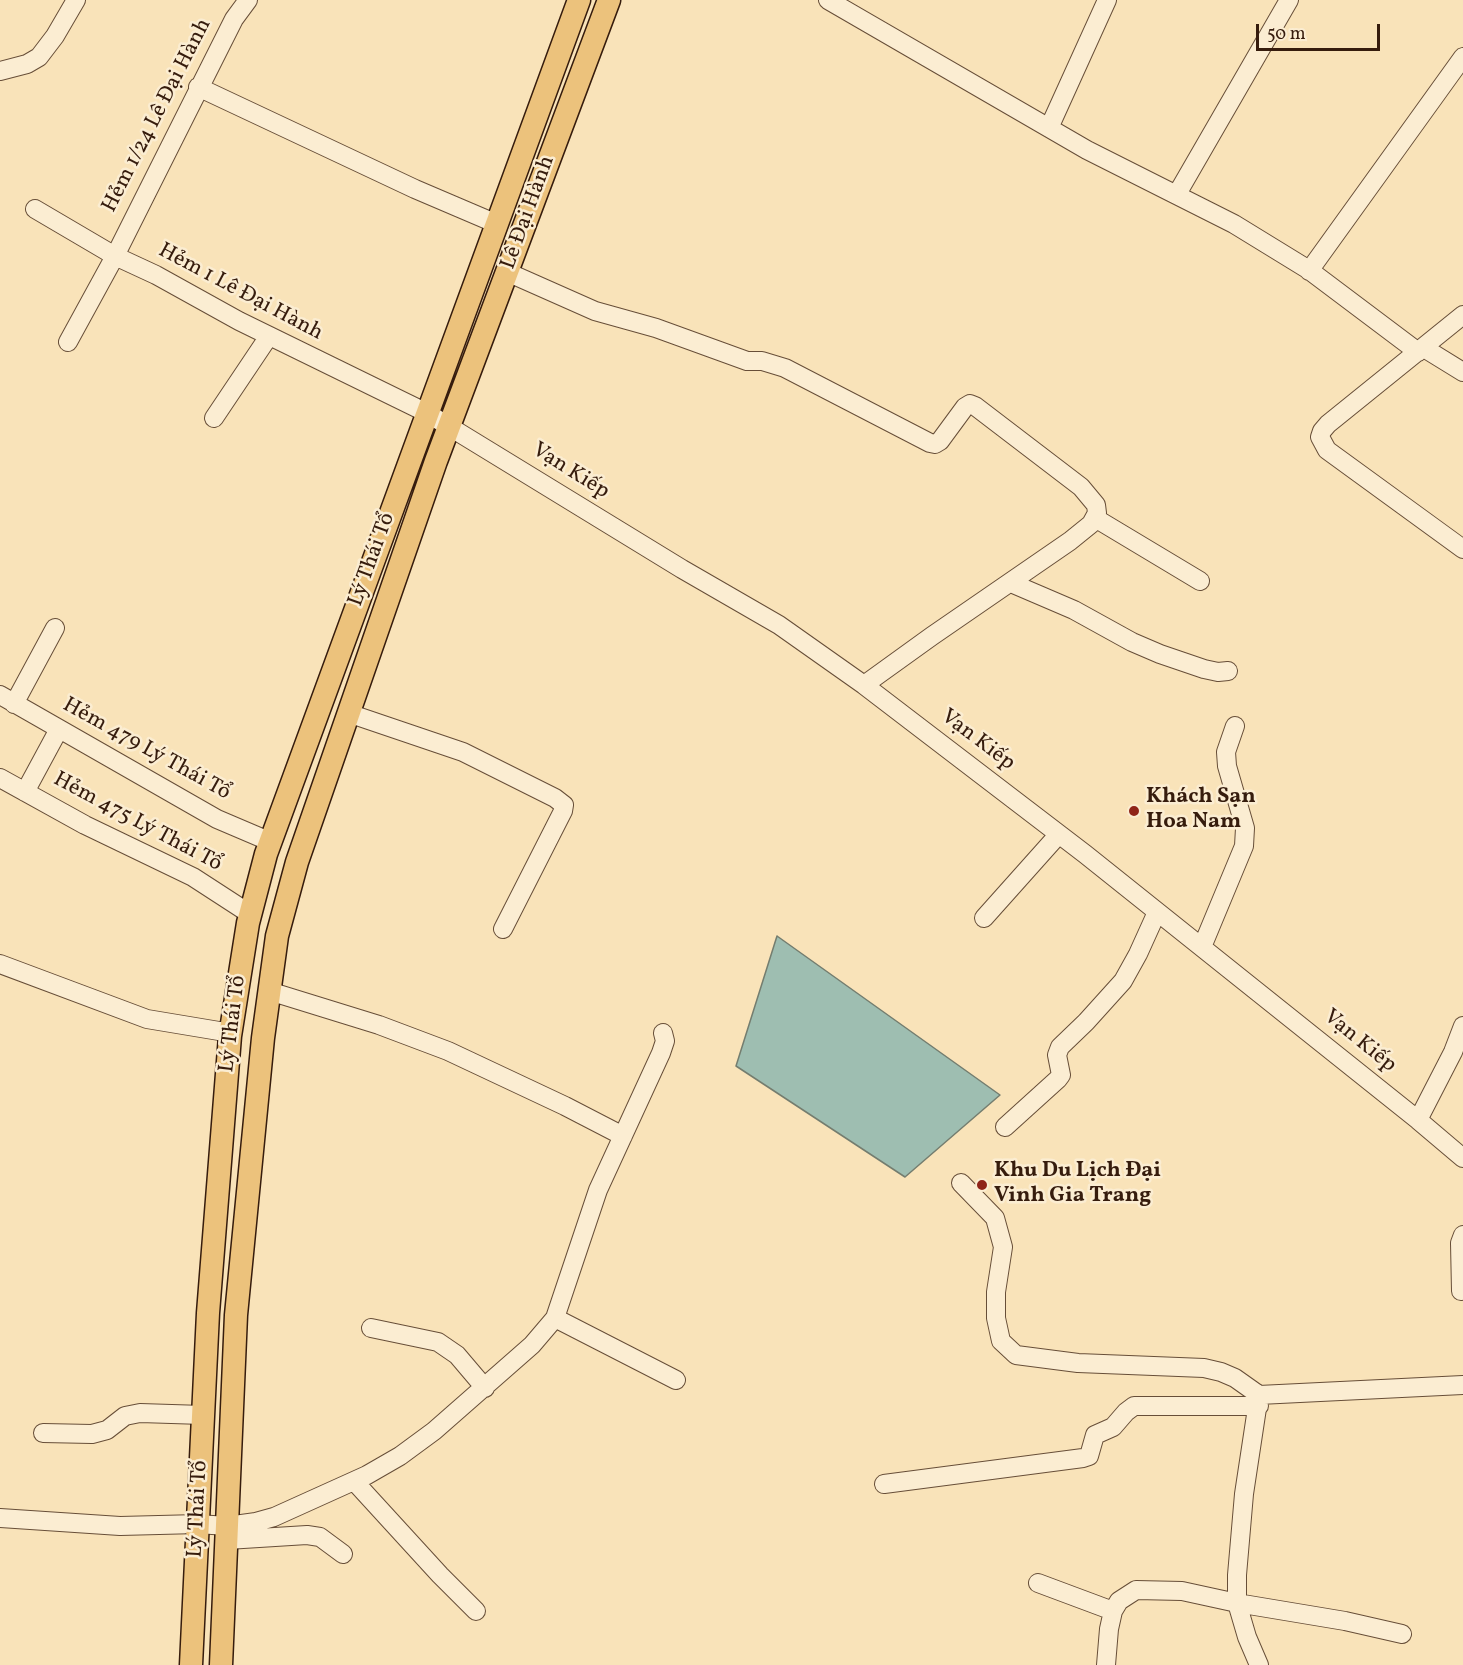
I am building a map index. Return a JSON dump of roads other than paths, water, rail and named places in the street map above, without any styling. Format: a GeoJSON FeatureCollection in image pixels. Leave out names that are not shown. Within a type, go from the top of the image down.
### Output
{"type":"FeatureCollection","features":[{"type":"Feature","properties":{"kind":"main road","name":"Lê Đại Hành"},"geometry":{"type":"LineString","coordinates":[[427,413],[579,0]]}},
{"type":"Feature","properties":{"kind":"main road","name":"Lê Đại Hành"},"geometry":{"type":"LineString","coordinates":[[450,427],[609,0]]}},
{"type":"Feature","properties":{"kind":"main road","name":"Lý Thái Tổ"},"geometry":{"type":"LineString","coordinates":[[191,1665],[208,1313],[231,1033],[250,914],[271,842],[427,413]]}},
{"type":"Feature","properties":{"kind":"main road","name":"Lý Thái Tổ"},"geometry":{"type":"LineString","coordinates":[[221,1665],[236,1315],[262,1050],[277,936],[297,862],[432,472],[450,427]]}},
{"type":"Feature","properties":{"kind":"street"},"geometry":{"type":"LineString","coordinates":[[0,71],[27,64],[39,57],[55,36],[76,0]]}},
{"type":"Feature","properties":{"kind":"street","name":"Hẻm 1/24 Lê Đại Hành"},"geometry":{"type":"LineString","coordinates":[[68,342],[115,256],[151,182],[168,154],[198,87],[234,19],[248,0]]}},
{"type":"Feature","properties":{"kind":"street"},"geometry":{"type":"LineString","coordinates":[[828,0],[1050,128],[1233,224],[1309,271],[1421,350],[1463,372]]}},
{"type":"Feature","properties":{"kind":"street"},"geometry":{"type":"LineString","coordinates":[[1050,128],[1107,0]]}},
{"type":"Feature","properties":{"kind":"street"},"geometry":{"type":"LineString","coordinates":[[1177,194],[1289,0]]}},
{"type":"Feature","properties":{"kind":"street"},"geometry":{"type":"LineString","coordinates":[[1309,271],[1463,57]]}},
{"type":"Feature","properties":{"kind":"street"},"geometry":{"type":"LineString","coordinates":[[198,87],[415,189],[496,224]]}},
{"type":"Feature","properties":{"kind":"street","name":"Hẻm 1 Lê Đại Hành"},"geometry":{"type":"LineString","coordinates":[[35,209],[115,256],[156,275],[239,321],[427,413]]}},
{"type":"Feature","properties":{"kind":"street"},"geometry":{"type":"LineString","coordinates":[[507,272],[595,311],[656,328],[747,361],[762,361],[785,368],[930,443],[935,444],[940,441],[965,407],[970,404],[1073,479],[1096,505],[1095,518],[1070,541],[864,685]]}},
{"type":"Feature","properties":{"kind":"street"},"geometry":{"type":"LineString","coordinates":[[1463,315],[1328,424],[1320,437],[1327,450],[1463,549]]}},
{"type":"Feature","properties":{"kind":"street"},"geometry":{"type":"LineString","coordinates":[[214,418],[269,336]]}},
{"type":"Feature","properties":{"kind":"street","name":"Vạn Kiếp"},"geometry":{"type":"LineString","coordinates":[[427,413],[682,569],[779,625],[864,685],[1059,834],[1463,1158]]}},
{"type":"Feature","properties":{"kind":"street"},"geometry":{"type":"LineString","coordinates":[[1095,518],[1200,581]]}},
{"type":"Feature","properties":{"kind":"street"},"geometry":{"type":"LineString","coordinates":[[1011,583],[1074,609],[1132,642],[1160,654],[1204,669],[1218,672],[1228,671]]}},
{"type":"Feature","properties":{"kind":"street"},"geometry":{"type":"LineString","coordinates":[[7,700],[55,628]]}},
{"type":"Feature","properties":{"kind":"street","name":"Hẻm 479 Lý Thái Tổ"},"geometry":{"type":"LineString","coordinates":[[7,700],[217,819],[271,842]]}},
{"type":"Feature","properties":{"kind":"street"},"geometry":{"type":"LineString","coordinates":[[348,713],[463,752],[555,798],[564,806],[503,929]]}},
{"type":"Feature","properties":{"kind":"street"},"geometry":{"type":"LineString","coordinates":[[1202,947],[1239,859],[1245,837],[1245,828],[1227,766],[1226,752],[1235,726]]}},
{"type":"Feature","properties":{"kind":"street"},"geometry":{"type":"LineString","coordinates":[[25,792],[59,729]]}},
{"type":"Feature","properties":{"kind":"street","name":"Hẻm 475 Lý Thái Tổ"},"geometry":{"type":"LineString","coordinates":[[0,779],[86,825],[193,877],[250,914]]}},
{"type":"Feature","properties":{"kind":"street"},"geometry":{"type":"LineString","coordinates":[[984,918],[1059,834]]}},
{"type":"Feature","properties":{"kind":"street"},"geometry":{"type":"LineString","coordinates":[[1005,1127],[1061,1075],[1057,1055],[1060,1047],[1123,981],[1157,912]]}},
{"type":"Feature","properties":{"kind":"street"},"geometry":{"type":"LineString","coordinates":[[0,964],[147,1019],[231,1033]]}},
{"type":"Feature","properties":{"kind":"street"},"geometry":{"type":"LineString","coordinates":[[269,991],[379,1025],[439,1047],[623,1136]]}},
{"type":"Feature","properties":{"kind":"street"},"geometry":{"type":"LineString","coordinates":[[1418,1120],[1453,1052],[1463,1026]]}},
{"type":"Feature","properties":{"kind":"street"},"geometry":{"type":"LineString","coordinates":[[227,1533],[266,1520],[354,1481],[400,1456],[485,1388],[543,1335],[555,1318],[598,1190],[661,1053],[665,1041],[663,1033]]}},
{"type":"Feature","properties":{"kind":"street"},"geometry":{"type":"LineString","coordinates":[[961,1183],[995,1218],[1003,1247],[996,1292],[996,1318],[1001,1341],[1016,1355],[1078,1363],[1204,1368],[1235,1378],[1259,1400]]}},
{"type":"Feature","properties":{"kind":"street"},"geometry":{"type":"LineString","coordinates":[[1461,1291],[1460,1243],[1463,1235]]}},
{"type":"Feature","properties":{"kind":"street"},"geometry":{"type":"LineString","coordinates":[[555,1318],[676,1380]]}},
{"type":"Feature","properties":{"kind":"street"},"geometry":{"type":"LineString","coordinates":[[370,1328],[438,1342],[457,1355],[485,1388]]}},
{"type":"Feature","properties":{"kind":"street"},"geometry":{"type":"LineString","coordinates":[[884,1484],[1083,1458],[1089,1456],[1095,1435],[1113,1427],[1134,1406],[1259,1400],[1463,1385]]}},
{"type":"Feature","properties":{"kind":"street"},"geometry":{"type":"LineString","coordinates":[[1259,1400],[1244,1494],[1237,1603],[1247,1637],[1259,1665]]}},
{"type":"Feature","properties":{"kind":"street"},"geometry":{"type":"LineString","coordinates":[[44,1433],[92,1434],[107,1430],[125,1416],[140,1413],[203,1415]]}},
{"type":"Feature","properties":{"kind":"street"},"geometry":{"type":"LineString","coordinates":[[354,1481],[476,1611]]}},
{"type":"Feature","properties":{"kind":"street"},"geometry":{"type":"LineString","coordinates":[[0,1518],[120,1526],[198,1524],[227,1533],[307,1534],[320,1537],[343,1554]]}},
{"type":"Feature","properties":{"kind":"street"},"geometry":{"type":"LineString","coordinates":[[1038,1583],[1113,1611]]}},
{"type":"Feature","properties":{"kind":"street"},"geometry":{"type":"LineString","coordinates":[[1106,1665],[1113,1611],[1119,1601],[1129,1593],[1144,1589],[1182,1591],[1402,1634]]}},
{"type":"Feature","properties":{"kind":"place","name":"Khách Sạn Hoa Nam"},"geometry":{"type":"Point","coordinates":[1134,811]}},
{"type":"Feature","properties":{"kind":"place","name":"Khu Du Lịch Đại Vinh Gia Trang"},"geometry":{"type":"Point","coordinates":[982,1185]}}]}
